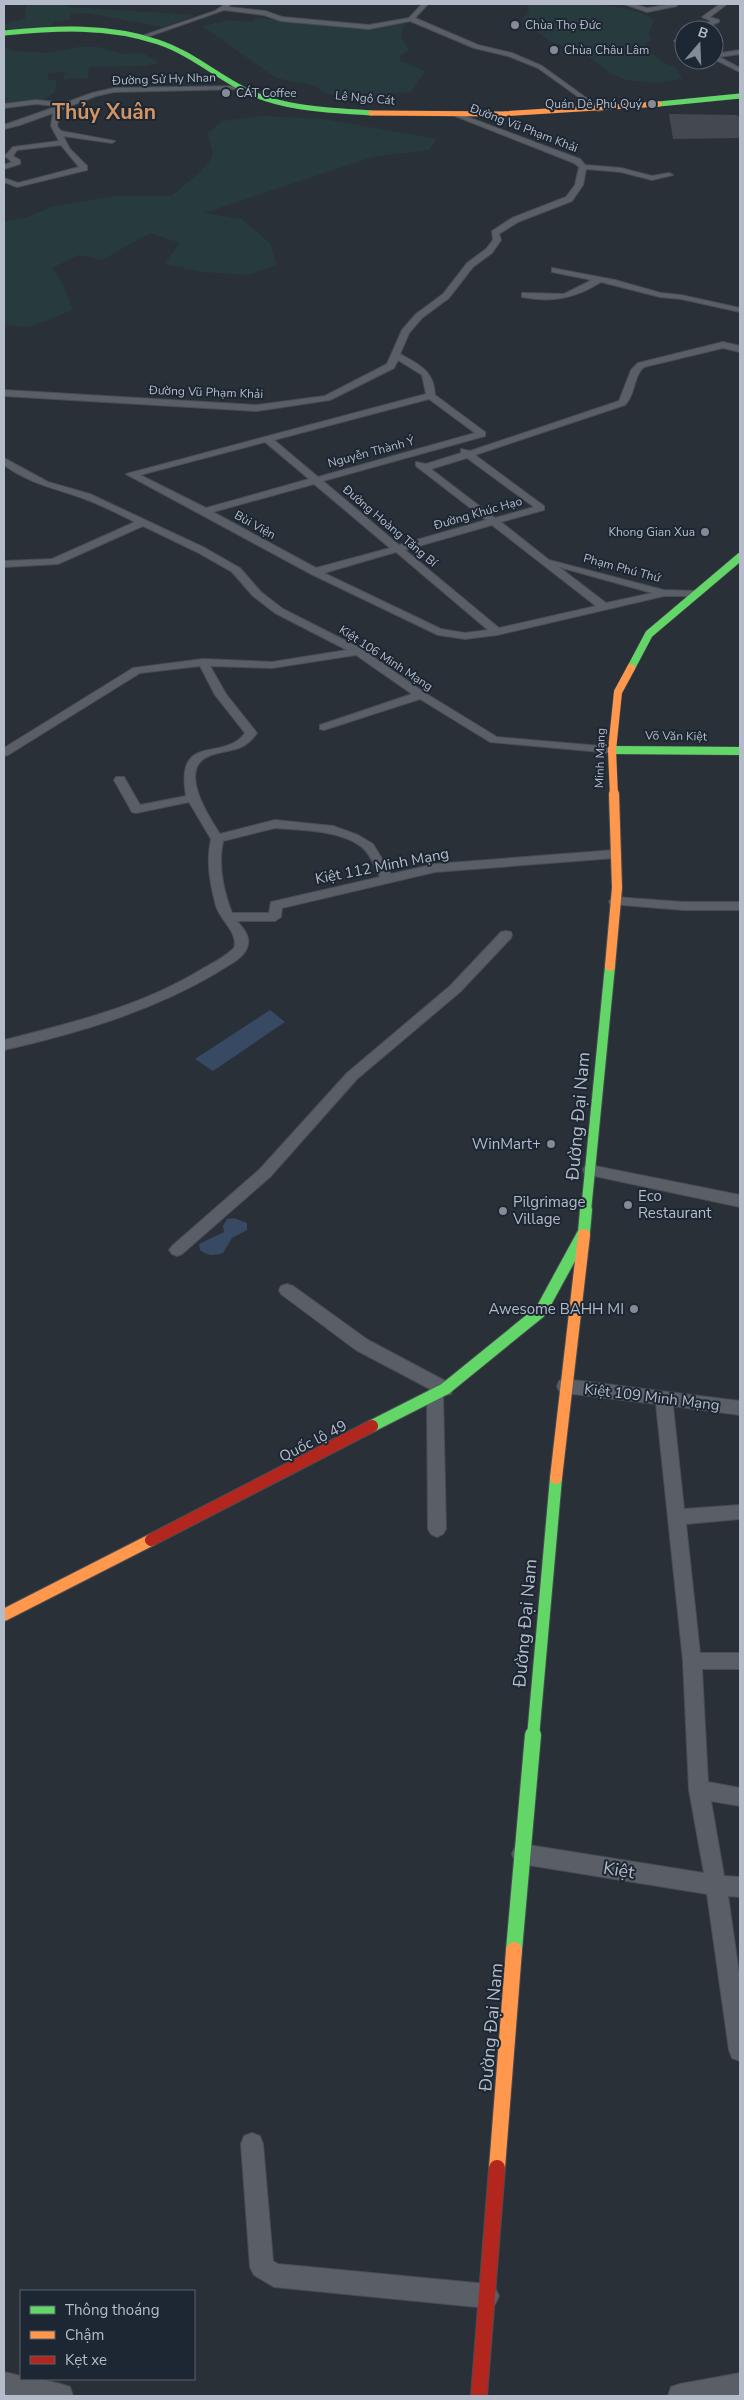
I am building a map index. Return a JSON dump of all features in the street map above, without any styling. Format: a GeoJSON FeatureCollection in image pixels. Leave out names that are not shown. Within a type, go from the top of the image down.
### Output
{"type":"FeatureCollection","features":[{"type":"Feature","properties":{"kind":"main road","name":"Lê Ngô Cát"},"geometry":{"type":"LineString","coordinates":[[4,33],[99,28],[142,36],[186,53],[252,94],[328,109],[381,114],[457,115],[600,110],[740,96]]}},
{"type":"Feature","properties":{"kind":"main road"},"geometry":{"type":"LineString","coordinates":[[696,594],[740,557]]}},
{"type":"Feature","properties":{"kind":"main road","name":"Minh Mạng"},"geometry":{"type":"LineString","coordinates":[[615,854],[617,764],[612,750],[618,692],[630,666],[649,634],[696,594]]}},
{"type":"Feature","properties":{"kind":"main road","name":"Võ Văn Kiệt"},"geometry":{"type":"LineString","coordinates":[[612,750],[740,751]]}},
{"type":"Feature","properties":{"kind":"main road","name":"Đường Đại Nam"},"geometry":{"type":"LineString","coordinates":[[479,2396],[522,1854],[565,1386],[590,1170],[615,901],[615,854]]}},
{"type":"Feature","properties":{"kind":"main road","name":"Quốc lộ 49"},"geometry":{"type":"LineString","coordinates":[[4,1616],[440,1392],[541,1311],[584,1232]]}},
{"type":"Feature","properties":{"kind":"street"},"geometry":{"type":"LineString","coordinates":[[411,19],[425,4]]}},
{"type":"Feature","properties":{"kind":"street"},"geometry":{"type":"LineString","coordinates":[[627,4],[647,10],[674,6]]}},
{"type":"Feature","properties":{"kind":"street"},"geometry":{"type":"LineString","coordinates":[[713,20],[705,17],[724,4]]}},
{"type":"Feature","properties":{"kind":"street"},"geometry":{"type":"LineString","coordinates":[[142,36],[216,12],[226,6],[265,13],[281,19],[369,27],[411,19],[476,47],[510,54],[540,67],[600,110]]}},
{"type":"Feature","properties":{"kind":"street"},"geometry":{"type":"LineString","coordinates":[[724,54],[740,52]]}},
{"type":"Feature","properties":{"kind":"street"},"geometry":{"type":"LineString","coordinates":[[724,61],[740,70]]}},
{"type":"Feature","properties":{"kind":"street","name":"Đường Sử Hy Nhan"},"geometry":{"type":"LineString","coordinates":[[4,127],[18,124],[94,94],[114,90],[240,88]]}},
{"type":"Feature","properties":{"kind":"street"},"geometry":{"type":"LineString","coordinates":[[4,106],[36,102],[66,104]]}},
{"type":"Feature","properties":{"kind":"street"},"geometry":{"type":"LineString","coordinates":[[4,181],[17,185],[84,168],[62,142],[60,133],[54,126],[57,108]]}},
{"type":"Feature","properties":{"kind":"street","name":"Đường Vũ Phạm Khải"},"geometry":{"type":"LineString","coordinates":[[4,393],[257,408],[327,398],[391,366],[405,332],[419,316],[446,296],[470,265],[494,246],[497,240],[495,233],[515,220],[569,199],[579,184],[583,167],[577,161],[457,115]]}},
{"type":"Feature","properties":{"kind":"street"},"geometry":{"type":"LineString","coordinates":[[60,133],[112,141]]}},
{"type":"Feature","properties":{"kind":"street"},"geometry":{"type":"LineString","coordinates":[[4,167],[17,162],[9,156],[15,148],[62,142]]}},
{"type":"Feature","properties":{"kind":"street"},"geometry":{"type":"LineString","coordinates":[[583,167],[621,170],[652,178],[670,175]]}},
{"type":"Feature","properties":{"kind":"street"},"geometry":{"type":"LineString","coordinates":[[555,270],[599,278],[660,295],[681,297],[712,306],[740,310]]}},
{"type":"Feature","properties":{"kind":"street"},"geometry":{"type":"LineString","coordinates":[[525,295],[550,298],[569,297],[599,278]]}},
{"type":"Feature","properties":{"kind":"street"},"geometry":{"type":"LineString","coordinates":[[424,468],[622,403],[625,400],[635,370],[641,365],[723,345],[740,350]]}},
{"type":"Feature","properties":{"kind":"street"},"geometry":{"type":"LineString","coordinates":[[395,355],[426,373],[431,381],[431,396]]}},
{"type":"Feature","properties":{"kind":"street","name":"Bùi Viện"},"geometry":{"type":"LineString","coordinates":[[431,396],[131,474],[205,511],[315,572],[438,632],[466,636],[497,632],[664,593]]}},
{"type":"Feature","properties":{"kind":"street","name":"Nguyễn Thành Ý"},"geometry":{"type":"LineString","coordinates":[[205,511],[482,434],[431,396]]}},
{"type":"Feature","properties":{"kind":"street","name":"Đường Hoàng Tăng Bí"},"geometry":{"type":"LineString","coordinates":[[267,439],[497,632]]}},
{"type":"Feature","properties":{"kind":"street","name":"Đường Khúc Hạo"},"geometry":{"type":"LineString","coordinates":[[315,572],[542,508],[453,442]]}},
{"type":"Feature","properties":{"kind":"street","name":"Phạm Phú Thứ"},"geometry":{"type":"LineString","coordinates":[[408,455],[603,606]]}},
{"type":"Feature","properties":{"kind":"street","name":"Kiệt 106 Minh Mạng"},"geometry":{"type":"LineString","coordinates":[[4,461],[18,472],[45,484],[87,496],[201,550],[236,570],[257,594],[278,611],[358,651],[421,695],[494,740],[612,750]]}},
{"type":"Feature","properties":{"kind":"street"},"geometry":{"type":"LineString","coordinates":[[4,564],[54,562],[144,522]]}},
{"type":"Feature","properties":{"kind":"street","name":"Phạm Phú Thứ"},"geometry":{"type":"LineString","coordinates":[[543,560],[664,593],[696,594]]}},
{"type":"Feature","properties":{"kind":"street"},"geometry":{"type":"LineString","coordinates":[[4,752],[137,670],[203,662],[272,665],[358,651]]}},
{"type":"Feature","properties":{"kind":"street"},"geometry":{"type":"LineString","coordinates":[[4,1045],[104,1018],[194,981],[239,952],[242,943],[239,931],[227,917],[214,858],[217,839],[193,798],[189,771],[192,763],[200,755],[238,745],[249,738],[251,734],[221,696],[203,662]]}},
{"type":"Feature","properties":{"kind":"street"},"geometry":{"type":"LineString","coordinates":[[324,727],[421,695]]}},
{"type":"Feature","properties":{"kind":"street"},"geometry":{"type":"LineString","coordinates":[[120,780],[136,809],[193,798]]}},
{"type":"Feature","properties":{"kind":"street"},"geometry":{"type":"LineString","coordinates":[[217,839],[275,824],[333,830],[354,838],[369,847],[388,879]]}},
{"type":"Feature","properties":{"kind":"street","name":"Kiệt 112 Minh Mạng"},"geometry":{"type":"LineString","coordinates":[[227,917],[275,916],[276,905],[435,868],[615,854]]}},
{"type":"Feature","properties":{"kind":"street"},"geometry":{"type":"LineString","coordinates":[[615,901],[683,906],[740,906]]}},
{"type":"Feature","properties":{"kind":"street"},"geometry":{"type":"LineString","coordinates":[[177,1250],[265,1173],[352,1076],[455,989],[506,935]]}},
{"type":"Feature","properties":{"kind":"street"},"geometry":{"type":"LineString","coordinates":[[590,1170],[740,1201]]}},
{"type":"Feature","properties":{"kind":"street"},"geometry":{"type":"LineString","coordinates":[[287,1290],[362,1345],[440,1392],[437,1529]]}},
{"type":"Feature","properties":{"kind":"street","name":"Kiệt 109 Minh Mạng"},"geometry":{"type":"LineString","coordinates":[[565,1386],[740,1408]]}},
{"type":"Feature","properties":{"kind":"street"},"geometry":{"type":"LineString","coordinates":[[664,1399],[675,1517],[692,1661],[699,1790],[716,1885],[740,2050]]}},
{"type":"Feature","properties":{"kind":"street"},"geometry":{"type":"LineString","coordinates":[[675,1517],[740,1512]]}},
{"type":"Feature","properties":{"kind":"street"},"geometry":{"type":"LineString","coordinates":[[692,1661],[740,1661]]}},
{"type":"Feature","properties":{"kind":"street"},"geometry":{"type":"LineString","coordinates":[[699,1790],[740,1797]]}},
{"type":"Feature","properties":{"kind":"street","name":"Kiệt"},"geometry":{"type":"LineString","coordinates":[[522,1854],[716,1885],[740,1887]]}},
{"type":"Feature","properties":{"kind":"street"},"geometry":{"type":"LineString","coordinates":[[252,2144],[262,2268],[274,2275],[487,2296]]}},
{"type":"Feature","properties":{"kind":"street"},"geometry":{"type":"LineString","coordinates":[[4,2384],[61,2396]]}},
{"type":"Feature","properties":{"kind":"street"},"geometry":{"type":"LineString","coordinates":[[680,2396],[740,2385]]}},
{"type":"Feature","properties":{"kind":"green space"},"geometry":{"type":"Polygon","coordinates":[[[27,4],[66,4],[69,7],[196,15],[162,27],[88,13],[70,14],[70,19],[54,22],[52,27],[4,30],[4,24],[25,18],[27,4]]]}},
{"type":"Feature","properties":{"kind":"green space"},"geometry":{"type":"Polygon","coordinates":[[[528,4],[594,4],[628,9],[642,14],[654,20],[649,32],[651,40],[645,45],[648,51],[661,61],[674,67],[674,70],[677,70],[682,79],[656,83],[627,80],[611,74],[584,53],[549,41],[522,19],[529,12],[528,4]]]}},
{"type":"Feature","properties":{"kind":"green space"},"geometry":{"type":"Polygon","coordinates":[[[256,18],[376,28],[405,23],[401,36],[409,50],[400,56],[401,61],[425,71],[411,92],[356,97],[327,94],[315,86],[276,78],[202,26],[228,20],[251,22],[256,18]]]}},
{"type":"Feature","properties":{"kind":"green space"},"geometry":{"type":"Polygon","coordinates":[[[4,47],[12,51],[50,53],[79,47],[98,47],[122,54],[143,53],[159,63],[145,66],[89,67],[88,78],[63,79],[65,72],[49,73],[47,80],[57,80],[55,92],[43,100],[4,104],[9,99],[4,98],[4,47]]]}},
{"type":"Feature","properties":{"kind":"green space"},"geometry":{"type":"Polygon","coordinates":[[[263,116],[324,119],[437,139],[429,150],[372,157],[204,213],[242,219],[270,243],[277,265],[247,275],[203,272],[164,264],[180,243],[150,233],[102,260],[79,255],[52,268],[63,284],[73,310],[30,327],[4,325],[4,222],[28,217],[51,207],[115,196],[172,196],[199,173],[213,156],[208,133],[222,121],[263,116]]]}},
{"type":"Feature","properties":{"kind":"water"},"geometry":{"type":"Polygon","coordinates":[[[270,1010],[285,1022],[213,1071],[195,1059],[270,1010]]]}},
{"type":"Feature","properties":{"kind":"water"},"geometry":{"type":"Polygon","coordinates":[[[234,1218],[247,1223],[247,1230],[232,1238],[223,1253],[211,1255],[200,1250],[199,1244],[224,1232],[223,1226],[227,1219],[234,1218]]]}},
{"type":"Feature","properties":{"kind":"building"},"geometry":{"type":"Polygon","coordinates":[[[669,114],[736,115],[740,117],[740,138],[673,139],[669,114]]]}},
{"type":"Feature","properties":{"kind":"traffic: fast"},"geometry":{"type":"LineString","coordinates":[[4,33],[72,29],[123,33],[156,41],[181,51],[239,87],[264,98],[294,105],[371,113]]}},
{"type":"Feature","properties":{"kind":"traffic: fast"},"geometry":{"type":"LineString","coordinates":[[659,104],[740,96]]}},
{"type":"Feature","properties":{"kind":"traffic: fast"},"geometry":{"type":"LineString","coordinates":[[631,668],[649,634],[740,557]]}},
{"type":"Feature","properties":{"kind":"traffic: fast"},"geometry":{"type":"LineString","coordinates":[[612,750],[740,751]]}},
{"type":"Feature","properties":{"kind":"traffic: fast"},"geometry":{"type":"LineString","coordinates":[[372,1426],[445,1389],[541,1311],[584,1232],[610,966]]}},
{"type":"Feature","properties":{"kind":"traffic: fast"},"geometry":{"type":"LineString","coordinates":[[514,1950],[556,1478]]}},
{"type":"Feature","properties":{"kind":"traffic: slow"},"geometry":{"type":"LineString","coordinates":[[371,113],[502,114],[659,104]]}},
{"type":"Feature","properties":{"kind":"traffic: slow"},"geometry":{"type":"LineString","coordinates":[[610,966],[617,888],[612,750],[618,692],[631,668]]}},
{"type":"Feature","properties":{"kind":"traffic: slow"},"geometry":{"type":"LineString","coordinates":[[556,1478],[584,1235]]}},
{"type":"Feature","properties":{"kind":"traffic: slow"},"geometry":{"type":"LineString","coordinates":[[4,1615],[151,1540]]}},
{"type":"Feature","properties":{"kind":"traffic: slow"},"geometry":{"type":"LineString","coordinates":[[497,2168],[514,1950]]}},
{"type":"Feature","properties":{"kind":"traffic: jam"},"geometry":{"type":"LineString","coordinates":[[151,1540],[372,1426]]}},
{"type":"Feature","properties":{"kind":"traffic: jam"},"geometry":{"type":"LineString","coordinates":[[479,2396],[497,2168]]}},
{"type":"Feature","properties":{"kind":"place","name":"Chùa Thọ Đức"},"geometry":{"type":"Point","coordinates":[515,25]}},
{"type":"Feature","properties":{"kind":"place","name":"Chùa Châu Lâm"},"geometry":{"type":"Point","coordinates":[554,50]}},
{"type":"Feature","properties":{"kind":"place","name":"CÁT Coffee"},"geometry":{"type":"Point","coordinates":[226,93]}},
{"type":"Feature","properties":{"kind":"place","name":"Quán Dê Phú Quý"},"geometry":{"type":"Point","coordinates":[652,104]}},
{"type":"Feature","properties":{"kind":"place","name":"Khong Gian Xua"},"geometry":{"type":"Point","coordinates":[705,532]}},
{"type":"Feature","properties":{"kind":"place","name":"WinMart+"},"geometry":{"type":"Point","coordinates":[551,1144]}},
{"type":"Feature","properties":{"kind":"place","name":"Eco Restaurant"},"geometry":{"type":"Point","coordinates":[628,1205]}},
{"type":"Feature","properties":{"kind":"place","name":"Pilgrimage Village"},"geometry":{"type":"Point","coordinates":[503,1211]}},
{"type":"Feature","properties":{"kind":"place","name":"Awesome BAHH MI"},"geometry":{"type":"Point","coordinates":[634,1309]}},
{"type":"Feature","properties":{"kind":"district","name":"Thủy Xuân"},"geometry":{"type":"Point","coordinates":[104,112]}}]}
